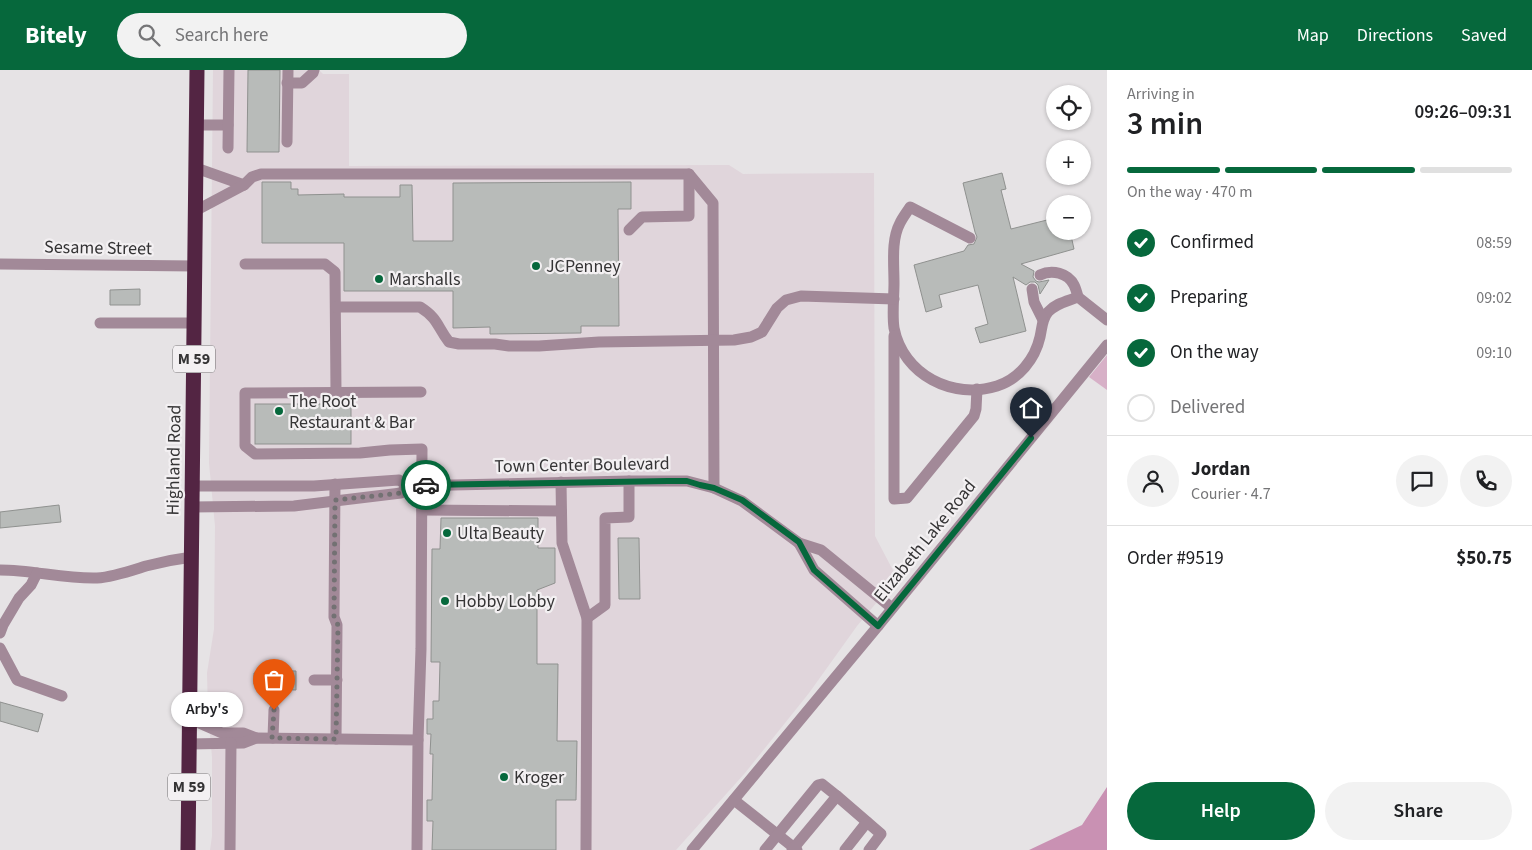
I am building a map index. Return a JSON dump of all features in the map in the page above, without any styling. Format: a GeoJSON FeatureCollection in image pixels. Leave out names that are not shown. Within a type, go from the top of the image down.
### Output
{"type":"FeatureCollection","features":[{"type":"Feature","properties":{"kind":"highway","name":"Highland Road"},"geometry":{"type":"LineString","coordinates":[[188,850],[197,70]]}},
{"type":"Feature","properties":{"kind":"street"},"geometry":{"type":"LineString","coordinates":[[228,148],[229,70]]}},
{"type":"Feature","properties":{"kind":"street"},"geometry":{"type":"LineString","coordinates":[[287,142],[288,70]]}},
{"type":"Feature","properties":{"kind":"street"},"geometry":{"type":"LineString","coordinates":[[288,83],[302,83],[314,70]]}},
{"type":"Feature","properties":{"kind":"street"},"geometry":{"type":"LineString","coordinates":[[196,125],[228,125]]}},
{"type":"Feature","properties":{"kind":"street"},"geometry":{"type":"LineString","coordinates":[[196,168],[244,185]]}},
{"type":"Feature","properties":{"kind":"street"},"geometry":{"type":"LineString","coordinates":[[196,212],[244,185],[252,177],[261,174],[689,174]]}},
{"type":"Feature","properties":{"kind":"street"},"geometry":{"type":"LineString","coordinates":[[628,230],[642,217],[689,216],[689,174]]}},
{"type":"Feature","properties":{"kind":"street"},"geometry":{"type":"LineString","coordinates":[[689,174],[713,203],[714,488]]}},
{"type":"Feature","properties":{"kind":"street"},"geometry":{"type":"LineString","coordinates":[[970,238],[910,206],[900,222],[895,239],[894,499],[908,498],[974,416],[977,389]]}},
{"type":"Feature","properties":{"kind":"street","name":"Sesame Street"},"geometry":{"type":"LineString","coordinates":[[0,264],[195,266]]}},
{"type":"Feature","properties":{"kind":"street"},"geometry":{"type":"LineString","coordinates":[[245,264],[325,264],[336,272],[336,392]]}},
{"type":"Feature","properties":{"kind":"street"},"geometry":{"type":"LineString","coordinates":[[1040,275],[1052,272],[1060,273],[1074,283],[1078,297],[1107,320]]}},
{"type":"Feature","properties":{"kind":"street"},"geometry":{"type":"LineString","coordinates":[[1032,289],[1034,302],[1043,320]]}},
{"type":"Feature","properties":{"kind":"street"},"geometry":{"type":"LineString","coordinates":[[336,307],[420,307],[430,313],[438,322],[449,342],[459,344],[539,346],[599,342],[713,341],[751,337],[762,332],[777,308],[786,300],[801,296],[894,299]]}},
{"type":"Feature","properties":{"kind":"street"},"geometry":{"type":"LineString","coordinates":[[894,327],[900,346],[906,356],[923,374],[932,380],[949,386],[977,389],[999,385],[1023,370],[1036,350],[1043,320],[1047,313],[1053,308],[1078,297]]}},
{"type":"Feature","properties":{"kind":"street"},"geometry":{"type":"LineString","coordinates":[[100,323],[194,323]]}},
{"type":"Feature","properties":{"kind":"street","name":"Elizabeth Lake Road"},"geometry":{"type":"LineString","coordinates":[[692,850],[1107,346]]}},
{"type":"Feature","properties":{"kind":"street"},"geometry":{"type":"LineString","coordinates":[[417,850],[422,449],[360,453],[255,454],[245,446],[245,393],[421,392]]}},
{"type":"Feature","properties":{"kind":"street","name":"Town Center Boulevard"},"geometry":{"type":"LineString","coordinates":[[192,486],[314,486],[399,480],[408,486],[687,481],[714,488],[742,500],[799,542],[821,550],[892,608]]}},
{"type":"Feature","properties":{"kind":"street"},"geometry":{"type":"LineString","coordinates":[[587,618],[605,605],[604,518],[629,517],[629,481]]}},
{"type":"Feature","properties":{"kind":"street"},"geometry":{"type":"LineString","coordinates":[[561,482],[562,543],[587,618],[586,850]]}},
{"type":"Feature","properties":{"kind":"street"},"geometry":{"type":"LineString","coordinates":[[335,484],[334,617],[338,625],[336,739]]}},
{"type":"Feature","properties":{"kind":"street","name":"Town Center Boulevard"},"geometry":{"type":"LineString","coordinates":[[192,507],[294,506],[402,493],[408,486]]}},
{"type":"Feature","properties":{"kind":"street"},"geometry":{"type":"LineString","coordinates":[[422,510],[562,511]]}},
{"type":"Feature","properties":{"kind":"street","name":"Town Center Boulevard"},"geometry":{"type":"LineString","coordinates":[[799,542],[814,570],[878,626]]}},
{"type":"Feature","properties":{"kind":"street"},"geometry":{"type":"LineString","coordinates":[[0,570],[68,578],[99,578],[121,574],[166,561],[192,557]]}},
{"type":"Feature","properties":{"kind":"street"},"geometry":{"type":"LineString","coordinates":[[0,633],[19,598],[31,585],[37,573]]}},
{"type":"Feature","properties":{"kind":"street"},"geometry":{"type":"LineString","coordinates":[[0,648],[17,680],[62,696]]}},
{"type":"Feature","properties":{"kind":"street"},"geometry":{"type":"LineString","coordinates":[[314,680],[337,680]]}},
{"type":"Feature","properties":{"kind":"street"},"geometry":{"type":"LineString","coordinates":[[272,738],[274,710]]}},
{"type":"Feature","properties":{"kind":"street"},"geometry":{"type":"LineString","coordinates":[[190,719],[222,733],[243,733],[256,738],[418,740]]}},
{"type":"Feature","properties":{"kind":"street"},"geometry":{"type":"LineString","coordinates":[[190,744],[243,743],[256,738]]}},
{"type":"Feature","properties":{"kind":"street"},"geometry":{"type":"LineString","coordinates":[[230,850],[231,743]]}},
{"type":"Feature","properties":{"kind":"street"},"geometry":{"type":"LineString","coordinates":[[765,850],[818,785],[822,784],[882,834],[869,850]]}},
{"type":"Feature","properties":{"kind":"street"},"geometry":{"type":"LineString","coordinates":[[734,800],[794,849],[837,796]]}},
{"type":"Feature","properties":{"kind":"street"},"geometry":{"type":"LineString","coordinates":[[845,850],[867,822]]}},
{"type":"Feature","properties":{"kind":"shaded area"},"geometry":{"type":"Polygon","coordinates":[[[213,70],[319,70],[323,74],[349,74],[349,166],[729,165],[743,174],[874,173],[875,536],[897,578],[857,626],[809,693],[745,773],[676,850],[210,850],[212,836],[212,757],[207,673],[214,629],[215,526],[209,463],[213,70]]]}},
{"type":"Feature","properties":{"kind":"shaded area"},"geometry":{"type":"Polygon","coordinates":[[[1107,355],[1107,390],[1089,377],[1107,355]]]}},
{"type":"Feature","properties":{"kind":"shaded area"},"geometry":{"type":"Polygon","coordinates":[[[1107,787],[1107,850],[1029,850],[1082,825],[1107,787]]]}},
{"type":"Feature","properties":{"kind":"building"},"geometry":{"type":"Polygon","coordinates":[[[248,70],[280,70],[279,152],[247,152],[248,70]]]}},
{"type":"Feature","properties":{"kind":"building"},"geometry":{"type":"Polygon","coordinates":[[[1002,173],[1006,189],[1001,190],[1011,229],[1046,220],[1046,240],[1072,240],[1074,249],[1021,264],[1034,271],[1033,277],[1036,281],[1049,280],[1040,294],[1038,285],[1035,282],[1030,282],[1026,285],[1013,277],[1026,331],[980,343],[975,328],[988,324],[978,285],[939,295],[942,307],[926,312],[914,265],[964,251],[968,245],[974,244],[977,237],[963,183],[1002,173]]]}},
{"type":"Feature","properties":{"kind":"building","name":"JCPenney"},"geometry":{"type":"Polygon","coordinates":[[[262,182],[291,182],[291,189],[298,189],[298,195],[344,194],[344,197],[400,197],[400,185],[412,185],[413,241],[453,241],[453,183],[631,182],[631,209],[618,209],[619,326],[581,326],[581,333],[490,334],[490,327],[453,328],[453,291],[344,291],[344,243],[262,243],[262,182]]]}},
{"type":"Feature","properties":{"kind":"building"},"geometry":{"type":"Polygon","coordinates":[[[140,289],[140,305],[110,305],[110,290],[140,289]]]}},
{"type":"Feature","properties":{"kind":"building"},"geometry":{"type":"Polygon","coordinates":[[[255,404],[351,404],[351,444],[255,444],[255,404]]]}},
{"type":"Feature","properties":{"kind":"building"},"geometry":{"type":"Polygon","coordinates":[[[59,505],[61,522],[0,528],[0,512],[59,505]]]}},
{"type":"Feature","properties":{"kind":"building","name":"Kroger"},"geometry":{"type":"Polygon","coordinates":[[[441,518],[538,518],[538,548],[555,548],[555,583],[537,590],[537,664],[558,664],[557,741],[577,741],[576,800],[556,800],[556,850],[432,850],[433,821],[427,821],[427,800],[432,800],[433,754],[430,754],[431,734],[427,734],[427,719],[433,719],[433,701],[439,701],[440,662],[431,662],[432,549],[440,549],[441,518]]]}},
{"type":"Feature","properties":{"kind":"building"},"geometry":{"type":"Polygon","coordinates":[[[618,538],[639,538],[640,599],[619,599],[618,538]]]}},
{"type":"Feature","properties":{"kind":"building"},"geometry":{"type":"Polygon","coordinates":[[[268,669],[296,671],[296,690],[267,689],[267,686],[256,686],[254,684],[254,673],[256,671],[268,671],[268,669]]]}},
{"type":"Feature","properties":{"kind":"building"},"geometry":{"type":"Polygon","coordinates":[[[0,702],[43,714],[38,732],[0,721],[0,702]]]}},
{"type":"Feature","properties":{"kind":"way so far"},"geometry":{"type":"LineString","coordinates":[[274,710],[272,738],[336,739],[338,625],[334,617],[335,500],[402,493],[408,486],[426,485]]}},
{"type":"Feature","properties":{"kind":"place","name":"JCPenney"},"geometry":{"type":"Point","coordinates":[536,266]}},
{"type":"Feature","properties":{"kind":"place","name":"Marshalls"},"geometry":{"type":"Point","coordinates":[379,279]}},
{"type":"Feature","properties":{"kind":"place","name":"The Root Restaurant & Bar"},"geometry":{"type":"Point","coordinates":[279,411]}},
{"type":"Feature","properties":{"kind":"place","name":"Ulta Beauty"},"geometry":{"type":"Point","coordinates":[447,533]}},
{"type":"Feature","properties":{"kind":"place","name":"Hobby Lobby"},"geometry":{"type":"Point","coordinates":[445,601]}},
{"type":"Feature","properties":{"kind":"place","name":"Arby's"},"geometry":{"type":"Point","coordinates":[274,710]}},
{"type":"Feature","properties":{"kind":"place","name":"Kroger"},"geometry":{"type":"Point","coordinates":[504,777]}},
{"type":"Feature","properties":{"kind":"route"},"geometry":{"type":"LineString","coordinates":[[426,485],[687,481],[714,488],[742,500],[799,542],[814,570],[878,626],[1031,438]]}}]}
